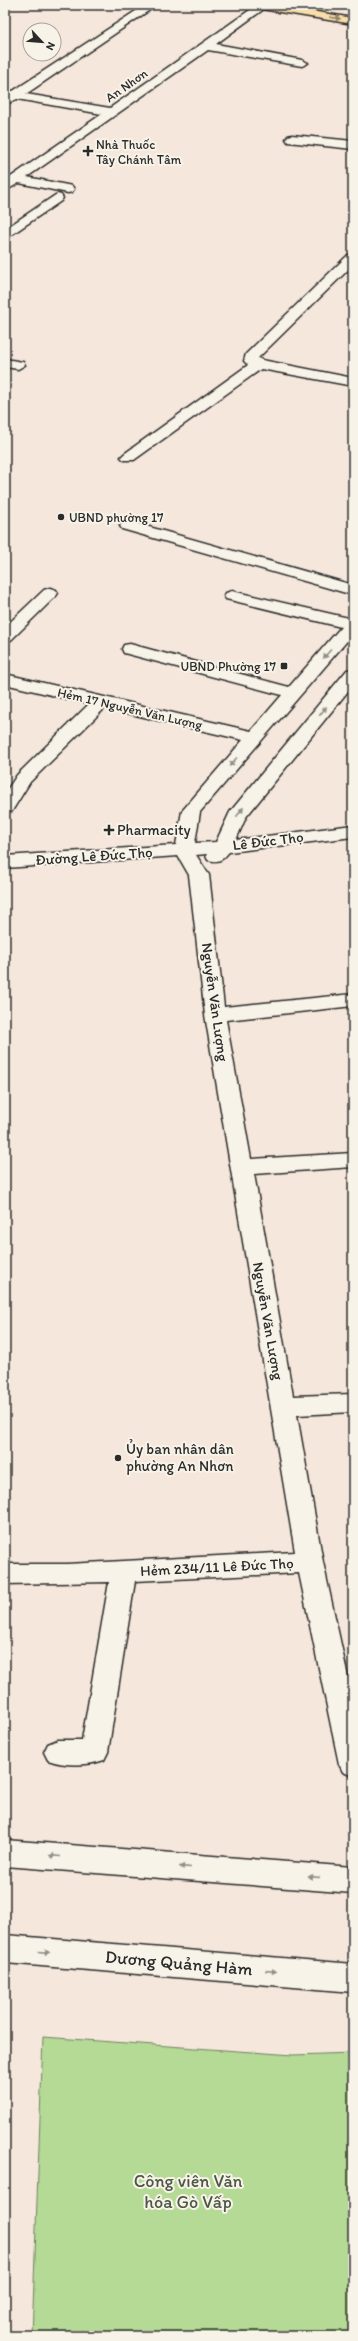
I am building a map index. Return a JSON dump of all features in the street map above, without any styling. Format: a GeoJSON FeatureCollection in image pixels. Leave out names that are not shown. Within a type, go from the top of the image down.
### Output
{"type":"FeatureCollection","features":[{"type":"Feature","properties":{"kind":"main road"},"geometry":{"type":"LineString","coordinates":[[261,5],[353,21]]}},
{"type":"Feature","properties":{"kind":"main road"},"geometry":{"type":"LineString","coordinates":[[311,5],[353,12]]}},
{"type":"Feature","properties":{"kind":"street"},"geometry":{"type":"LineString","coordinates":[[5,102],[11,94],[152,5]]}},
{"type":"Feature","properties":{"kind":"street","name":"An Nhơn"},"geometry":{"type":"LineString","coordinates":[[5,187],[206,46],[261,5]]}},
{"type":"Feature","properties":{"kind":"street"},"geometry":{"type":"LineString","coordinates":[[206,46],[302,63]]}},
{"type":"Feature","properties":{"kind":"street"},"geometry":{"type":"LineString","coordinates":[[11,94],[112,112]]}},
{"type":"Feature","properties":{"kind":"street"},"geometry":{"type":"LineString","coordinates":[[292,139],[320,144],[353,145]]}},
{"type":"Feature","properties":{"kind":"street"},"geometry":{"type":"LineString","coordinates":[[16,179],[68,189]]}},
{"type":"Feature","properties":{"kind":"street"},"geometry":{"type":"LineString","coordinates":[[5,235],[57,198]]}},
{"type":"Feature","properties":{"kind":"street"},"geometry":{"type":"LineString","coordinates":[[353,258],[250,357],[251,361],[258,364],[353,382]]}},
{"type":"Feature","properties":{"kind":"street"},"geometry":{"type":"LineString","coordinates":[[129,457],[258,364]]}},
{"type":"Feature","properties":{"kind":"street"},"geometry":{"type":"LineString","coordinates":[[128,526],[347,589],[353,574]]}},
{"type":"Feature","properties":{"kind":"street"},"geometry":{"type":"LineString","coordinates":[[5,636],[50,593]]}},
{"type":"Feature","properties":{"kind":"street"},"geometry":{"type":"LineString","coordinates":[[184,850],[191,811],[352,625],[232,596]]}},
{"type":"Feature","properties":{"kind":"street"},"geometry":{"type":"LineString","coordinates":[[130,649],[293,693]]}},
{"type":"Feature","properties":{"kind":"street"},"geometry":{"type":"LineString","coordinates":[[199,875],[222,847],[237,816],[352,677]]}},
{"type":"Feature","properties":{"kind":"street","name":"Hẻm 17 Nguyễn Văn Lượng"},"geometry":{"type":"LineString","coordinates":[[5,679],[255,737]]}},
{"type":"Feature","properties":{"kind":"street"},"geometry":{"type":"LineString","coordinates":[[5,807],[24,779],[102,701]]}},
{"type":"Feature","properties":{"kind":"street","name":"Lê Đức Thọ"},"geometry":{"type":"LineString","coordinates":[[184,850],[222,847],[353,831]]}},
{"type":"Feature","properties":{"kind":"street","name":"Đường Lê Đức Thọ"},"geometry":{"type":"LineString","coordinates":[[5,862],[184,850]]}},
{"type":"Feature","properties":{"kind":"street","name":"Nguyễn Văn Lượng"},"geometry":{"type":"LineString","coordinates":[[184,850],[199,875],[215,1015],[241,1167],[310,1562],[353,1764]]}},
{"type":"Feature","properties":{"kind":"street"},"geometry":{"type":"LineString","coordinates":[[215,1015],[353,1000]]}},
{"type":"Feature","properties":{"kind":"street"},"geometry":{"type":"LineString","coordinates":[[241,1167],[353,1160]]}},
{"type":"Feature","properties":{"kind":"street"},"geometry":{"type":"LineString","coordinates":[[283,1406],[353,1403]]}},
{"type":"Feature","properties":{"kind":"street","name":"Hẻm 234/11 Lê Đức Thọ"},"geometry":{"type":"LineString","coordinates":[[5,1574],[124,1572],[310,1562]]}},
{"type":"Feature","properties":{"kind":"street","name":"Hẻm 234/11 Lê Đức Thọ"},"geometry":{"type":"LineString","coordinates":[[58,1752],[94,1752],[124,1572]]}},
{"type":"Feature","properties":{"kind":"street"},"geometry":{"type":"LineString","coordinates":[[5,1852],[353,1880]]}},
{"type":"Feature","properties":{"kind":"street","name":"Dương Quảng Hàm"},"geometry":{"type":"LineString","coordinates":[[5,1949],[353,1978]]}},
{"type":"Feature","properties":{"kind":"green space","name":"Công viên Văn hóa Gò Vấp"},"geometry":{"type":"Polygon","coordinates":[[[43,2037],[293,2055],[353,2053],[353,2336],[32,2336],[43,2037]]]}},
{"type":"Feature","properties":{"kind":"place","name":"Nhà Thuốc Tây Chánh Tâm"},"geometry":{"type":"Point","coordinates":[88,151]}},
{"type":"Feature","properties":{"kind":"place","name":"UBND phường 17"},"geometry":{"type":"Point","coordinates":[61,517]}},
{"type":"Feature","properties":{"kind":"place","name":"UBND Phường 17"},"geometry":{"type":"Point","coordinates":[284,666]}},
{"type":"Feature","properties":{"kind":"place","name":"Pharmacity"},"geometry":{"type":"Point","coordinates":[109,830]}},
{"type":"Feature","properties":{"kind":"place","name":"Ủy ban nhân dân phường An Nhơn"},"geometry":{"type":"Point","coordinates":[118,1458]}}]}
